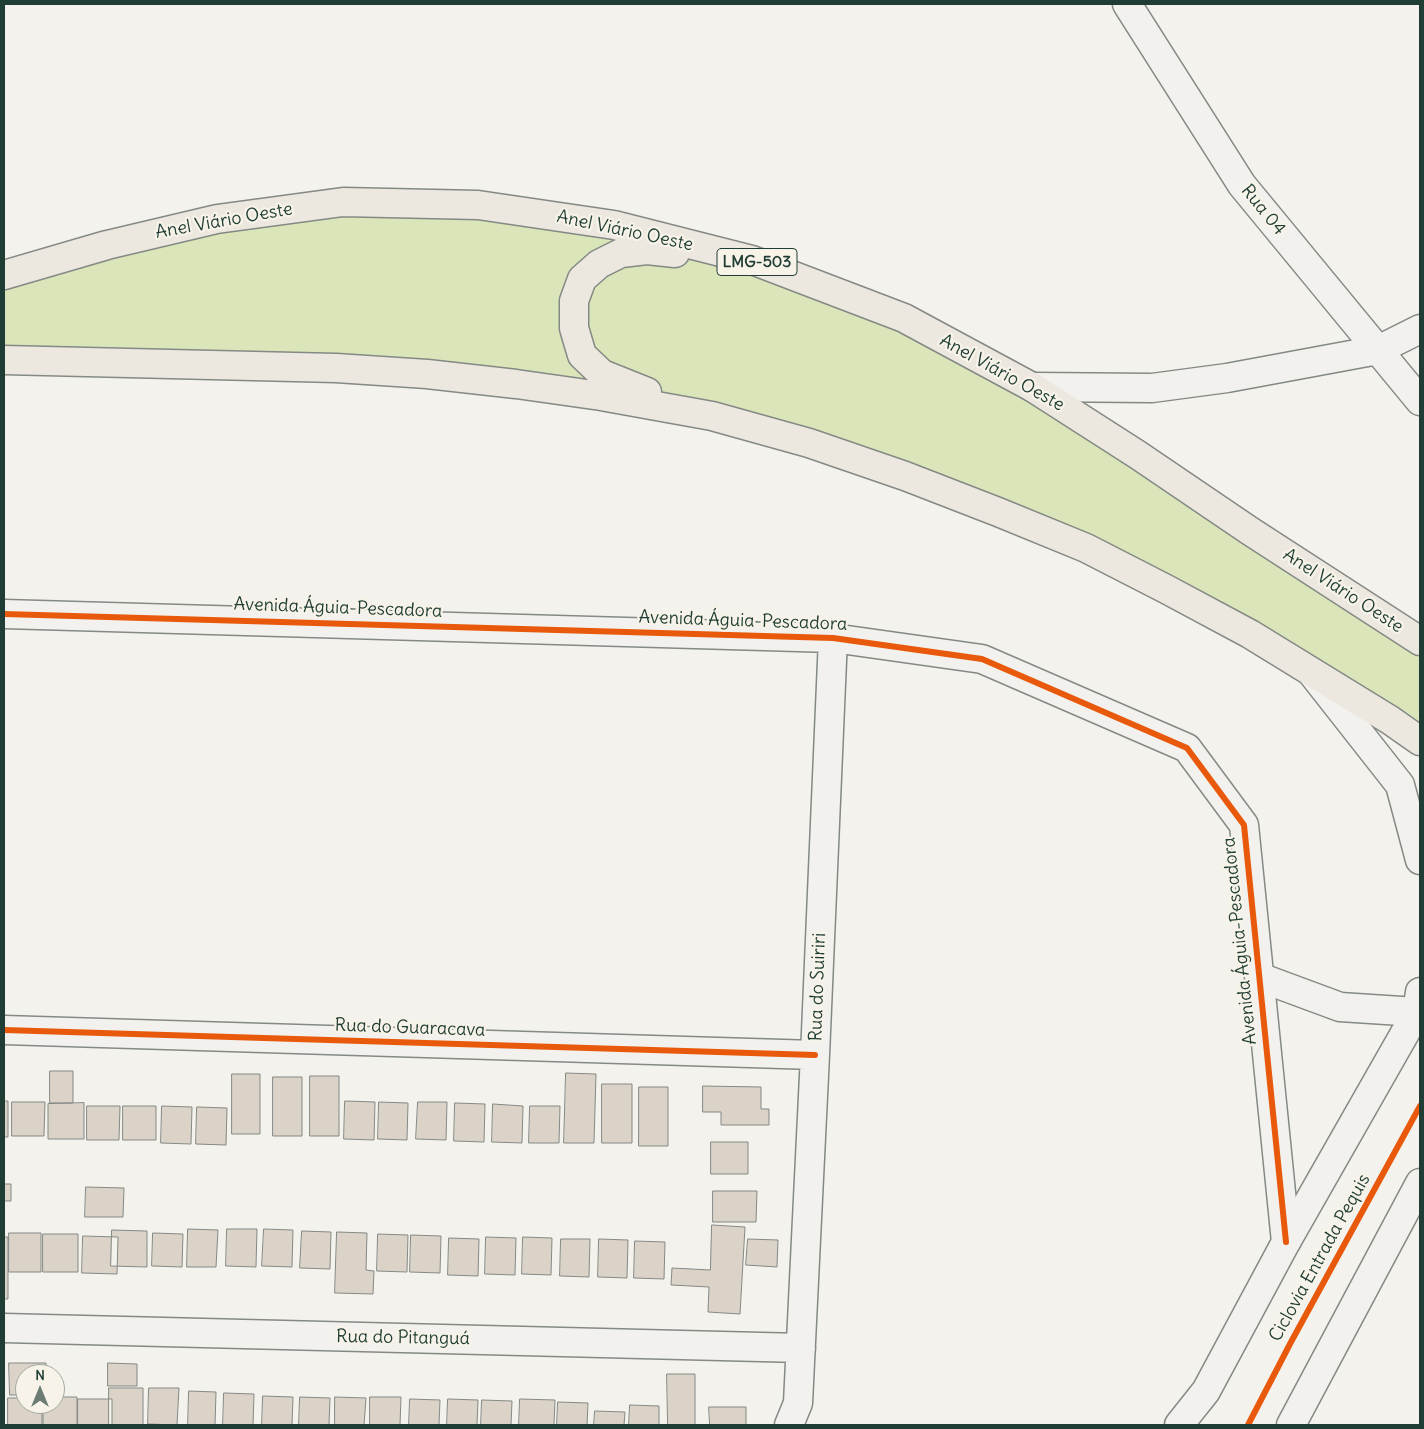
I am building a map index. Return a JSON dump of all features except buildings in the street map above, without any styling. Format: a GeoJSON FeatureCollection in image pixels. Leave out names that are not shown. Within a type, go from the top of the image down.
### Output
{"type":"FeatureCollection","features":[{"type":"Feature","properties":{"kind":"main road","name":"Anel Viário Oeste"},"geometry":{"type":"LineString","coordinates":[[4,275],[107,245],[217,219],[343,202],[478,205],[614,225],[752,260],[904,318],[1032,387],[1420,641]]}},
{"type":"Feature","properties":{"kind":"main road"},"geometry":{"type":"LineString","coordinates":[[752,260],[647,250],[620,253],[599,264],[582,279],[574,301],[574,328],[582,355],[602,374],[712,416],[809,443],[905,476],[1086,548],[1166,588],[1250,634],[1390,720],[1420,741]]}},
{"type":"Feature","properties":{"kind":"main road"},"geometry":{"type":"LineString","coordinates":[[4,360],[336,368],[427,374],[600,396],[712,416]]}},
{"type":"Feature","properties":{"kind":"street","name":"Rua 04"},"geometry":{"type":"LineString","coordinates":[[1127,4],[1242,185],[1420,401]]}},
{"type":"Feature","properties":{"kind":"street"},"geometry":{"type":"LineString","coordinates":[[1032,387],[1152,388],[1227,378],[1378,350],[1420,329]]}},
{"type":"Feature","properties":{"kind":"street","name":"Avenida Águia-Pescadora"},"geometry":{"type":"LineString","coordinates":[[4,614],[832,638],[982,659],[1187,748],[1244,825],[1286,1242]]}},
{"type":"Feature","properties":{"kind":"street","name":"Rua do Suiriri"},"geometry":{"type":"LineString","coordinates":[[789,1425],[798,1403],[816,1055],[832,638]]}},
{"type":"Feature","properties":{"kind":"street"},"geometry":{"type":"LineString","coordinates":[[1311,672],[1400,785],[1420,860]]}},
{"type":"Feature","properties":{"kind":"street"},"geometry":{"type":"LineString","coordinates":[[1258,977],[1340,1007],[1419,1002]]}},
{"type":"Feature","properties":{"kind":"street"},"geometry":{"type":"LineString","coordinates":[[1179,1425],[1206,1391],[1419,1002]]}},
{"type":"Feature","properties":{"kind":"street","name":"Rua do Guaracava"},"geometry":{"type":"LineString","coordinates":[[4,1030],[816,1055]]}},
{"type":"Feature","properties":{"kind":"street"},"geometry":{"type":"LineString","coordinates":[[1291,1425],[1420,1183]]}},
{"type":"Feature","properties":{"kind":"street","name":"Rua do Pitanguá"},"geometry":{"type":"LineString","coordinates":[[4,1328],[801,1348]]}},
{"type":"Feature","properties":{"kind":"green space"},"geometry":{"type":"Polygon","coordinates":[[[343,202],[614,225],[904,318],[1420,641],[1420,741],[998,512],[601,396],[4,360],[4,275],[343,202]]]}},
{"type":"Feature","properties":{"kind":"cycle path"},"geometry":{"type":"LineString","coordinates":[[4,614],[833,638],[982,659],[1187,748],[1244,825],[1286,1242]]}},
{"type":"Feature","properties":{"kind":"cycle path"},"geometry":{"type":"LineString","coordinates":[[4,1030],[815,1055]]}},
{"type":"Feature","properties":{"kind":"cycle path","name":"Ciclovia Entrada Pequis"},"geometry":{"type":"LineString","coordinates":[[1248,1425],[1291,1342],[1420,1106]]}}]}
